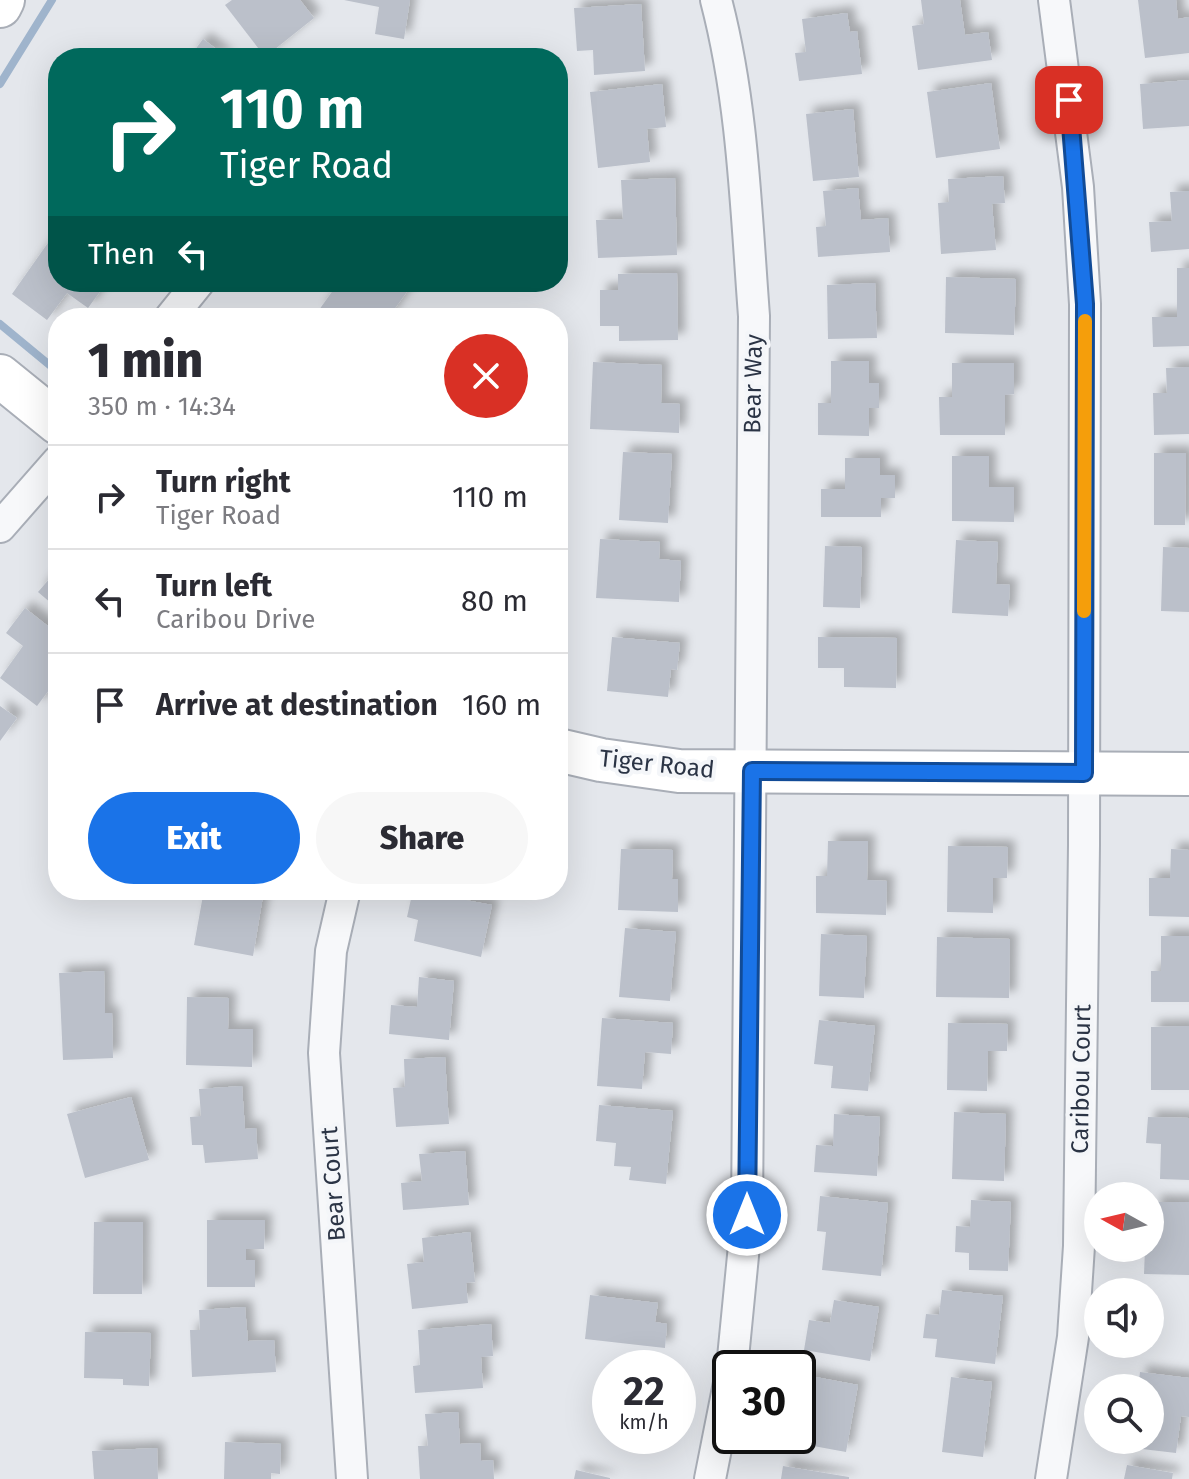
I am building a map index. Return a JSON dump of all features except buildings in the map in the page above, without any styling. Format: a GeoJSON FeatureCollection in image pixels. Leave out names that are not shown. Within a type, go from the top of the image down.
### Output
{"type":"FeatureCollection","features":[{"type":"Feature","properties":{"kind":"street"},"geometry":{"type":"LineString","coordinates":[[0,6],[3,0]]}},
{"type":"Feature","properties":{"kind":"street","name":"Bear Way"},"geometry":{"type":"LineString","coordinates":[[716,0],[729,60],[744,173],[754,316],[752,771]]}},
{"type":"Feature","properties":{"kind":"street","name":"Caribou Court"},"geometry":{"type":"LineString","coordinates":[[1051,1479],[1073,1337],[1079,1246],[1085,304],[1078,187],[1054,0]]}},
{"type":"Feature","properties":{"kind":"street"},"geometry":{"type":"LineString","coordinates":[[178,308],[191,292]]}},
{"type":"Feature","properties":{"kind":"street"},"geometry":{"type":"LineString","coordinates":[[0,376],[48,415]]}},
{"type":"Feature","properties":{"kind":"street"},"geometry":{"type":"LineString","coordinates":[[0,527],[48,472]]}},
{"type":"Feature","properties":{"kind":"street","name":"Tiger Road"},"geometry":{"type":"LineString","coordinates":[[568,752],[640,767],[752,771],[1189,774]]}},
{"type":"Feature","properties":{"kind":"street"},"geometry":{"type":"LineString","coordinates":[[734,1350],[747,1215],[752,771]]}},
{"type":"Feature","properties":{"kind":"street","name":"Bear Court"},"geometry":{"type":"LineString","coordinates":[[343,900],[331,951],[324,1053],[352,1479]]}},
{"type":"Feature","properties":{"kind":"street"},"geometry":{"type":"LineString","coordinates":[[710,1479],[715,1454]]}},
{"type":"Feature","properties":{"kind":"waterway"},"geometry":{"type":"LineString","coordinates":[[0,84],[52,0]]}},
{"type":"Feature","properties":{"kind":"waterway"},"geometry":{"type":"LineString","coordinates":[[0,324],[48,364]]}},
{"type":"Feature","properties":{"kind":"slow traffic"},"geometry":{"type":"LineString","coordinates":[[1084,611],[1085,321]]}},
{"type":"Feature","properties":{"kind":"route"},"geometry":{"type":"LineString","coordinates":[[747,1215],[752,771],[1084,773],[1085,304],[1069,100]]}}]}
